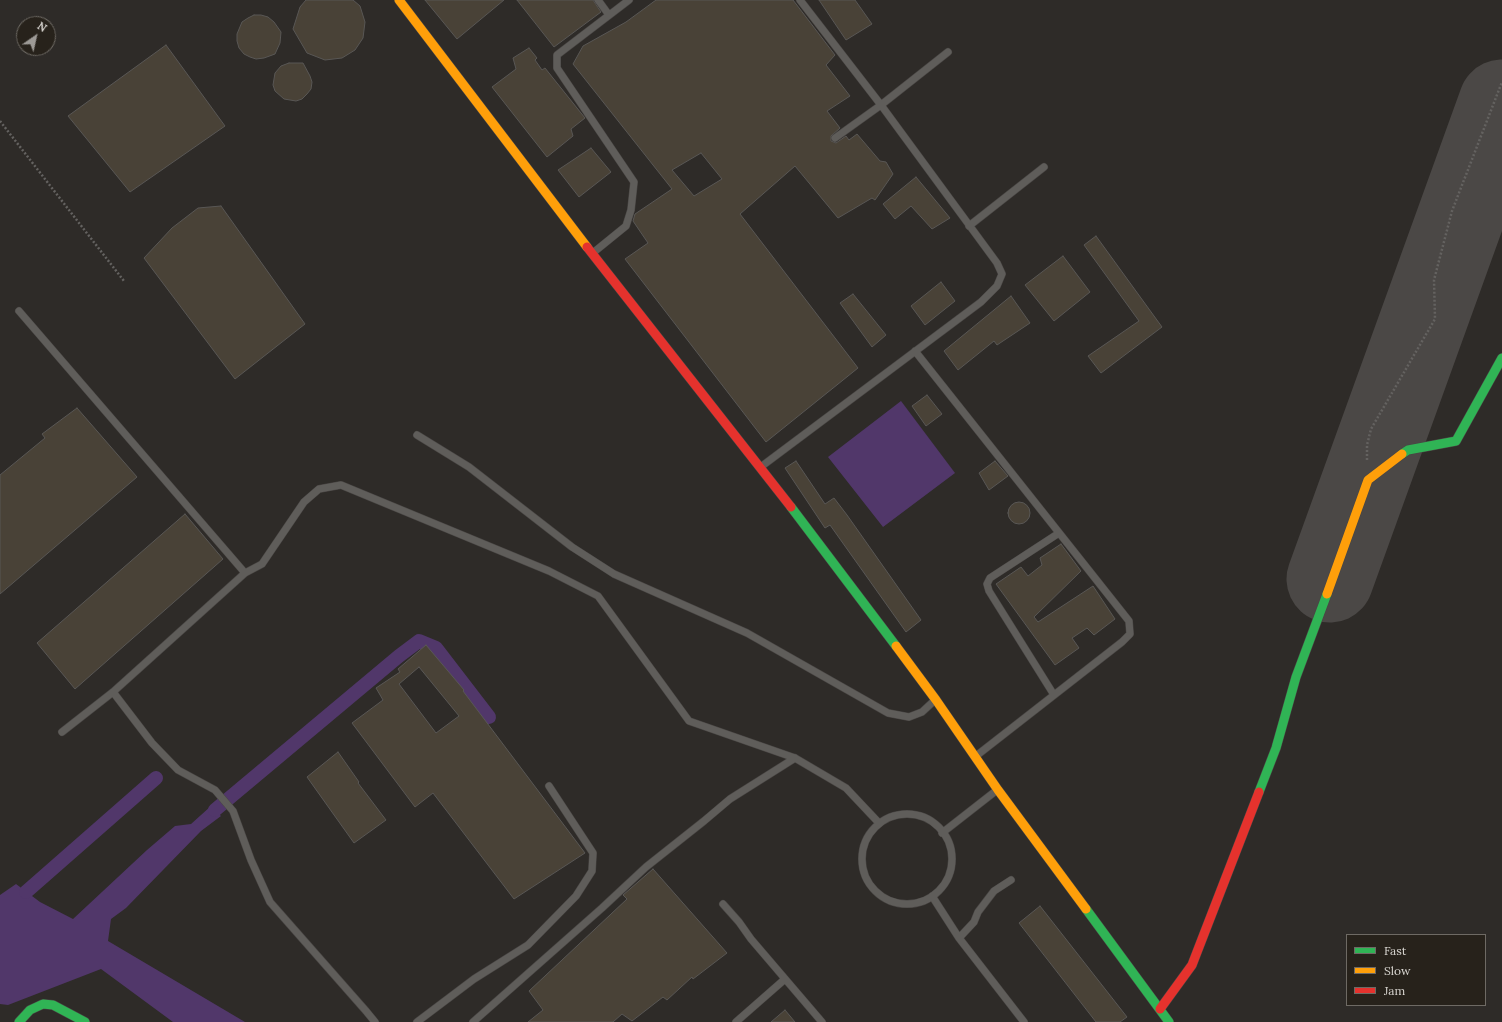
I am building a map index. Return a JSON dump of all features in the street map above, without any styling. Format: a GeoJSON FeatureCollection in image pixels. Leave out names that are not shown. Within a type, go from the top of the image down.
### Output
{"type":"FeatureCollection","features":[{"type":"Feature","properties":{"kind":"street"},"geometry":{"type":"LineString","coordinates":[[399,0],[592,253],[761,468],[936,700],[998,790],[1169,1022]]}},
{"type":"Feature","properties":{"kind":"street"},"geometry":{"type":"LineString","coordinates":[[1160,1009],[1192,965],[1276,748],[1296,677],[1368,480],[1408,450],[1456,441],[1502,358]]}},
{"type":"Feature","properties":{"kind":"street"},"geometry":{"type":"LineString","coordinates":[[18,1022],[30,1010],[43,1004],[53,1005],[85,1022]]}},
{"type":"Feature","properties":{"kind":"lane"},"geometry":{"type":"LineString","coordinates":[[598,0],[610,14]]}},
{"type":"Feature","properties":{"kind":"lane"},"geometry":{"type":"LineString","coordinates":[[592,253],[626,226],[631,210],[634,182],[557,68],[557,62],[558,55],[628,0]]}},
{"type":"Feature","properties":{"kind":"lane"},"geometry":{"type":"LineString","coordinates":[[761,468],[981,302],[997,286],[1002,274],[997,263],[881,105],[800,0]]}},
{"type":"Feature","properties":{"kind":"lane"},"geometry":{"type":"LineString","coordinates":[[835,138],[881,105],[948,52]]}},
{"type":"Feature","properties":{"kind":"lane"},"geometry":{"type":"LineString","coordinates":[[969,226],[1044,167]]}},
{"type":"Feature","properties":{"kind":"lane"},"geometry":{"type":"LineString","coordinates":[[19,311],[245,573]]}},
{"type":"Feature","properties":{"kind":"lane"},"geometry":{"type":"LineString","coordinates":[[915,351],[1129,621],[1130,634],[1122,642],[975,757]]}},
{"type":"Feature","properties":{"kind":"lane"},"geometry":{"type":"LineString","coordinates":[[417,435],[470,467],[572,547],[614,574],[747,633],[888,713],[909,717],[922,712],[936,700]]}},
{"type":"Feature","properties":{"kind":"lane"},"geometry":{"type":"LineString","coordinates":[[62,732],[113,692],[245,573],[262,564],[304,502],[319,489],[341,485],[549,571],[598,596],[689,721],[795,758],[846,788],[879,823]]}},
{"type":"Feature","properties":{"kind":"lane"},"geometry":{"type":"LineString","coordinates":[[1054,695],[989,591],[988,584],[990,578],[1059,533]]}},
{"type":"Feature","properties":{"kind":"lane"},"geometry":{"type":"LineString","coordinates":[[113,692],[152,743],[178,770],[215,790],[233,811],[251,860],[270,902],[375,1022]]}},
{"type":"Feature","properties":{"kind":"lane"},"geometry":{"type":"LineString","coordinates":[[473,1022],[646,867],[730,799],[795,758]]}},
{"type":"Feature","properties":{"kind":"lane"},"geometry":{"type":"LineString","coordinates":[[417,1022],[474,979],[528,945],[576,896],[592,871],[593,854],[549,786]]}},
{"type":"Feature","properties":{"kind":"lane"},"geometry":{"type":"LineString","coordinates":[[942,833],[998,790]]}},
{"type":"Feature","properties":{"kind":"lane"},"geometry":{"type":"LineString","coordinates":[[907,814],[922,817],[936,825],[942,833],[950,849],[952,862],[949,876],[942,887],[932,896],[918,903],[903,904],[888,900],[875,891],[866,878],[862,864],[863,849],[869,834],[879,823],[892,816],[907,814]]}},
{"type":"Feature","properties":{"kind":"lane"},"geometry":{"type":"LineString","coordinates":[[959,938],[974,922],[978,912],[994,891],[1011,880]]}},
{"type":"Feature","properties":{"kind":"lane"},"geometry":{"type":"LineString","coordinates":[[932,896],[959,938],[1024,1022]]}},
{"type":"Feature","properties":{"kind":"lane"},"geometry":{"type":"LineString","coordinates":[[723,904],[822,1022]]}},
{"type":"Feature","properties":{"kind":"lane"},"geometry":{"type":"LineString","coordinates":[[736,1022],[785,979]]}},
{"type":"Feature","properties":{"kind":"path"},"geometry":{"type":"LineString","coordinates":[[1368,480],[1367,445],[1371,429],[1435,319],[1434,280],[1452,212],[1502,82]]}},
{"type":"Feature","properties":{"kind":"path"},"geometry":{"type":"LineString","coordinates":[[0,121],[124,281]]}},
{"type":"Feature","properties":{"kind":"shaded area"},"geometry":{"type":"Polygon","coordinates":[[[901,401],[955,473],[883,527],[828,457],[901,401]]]}},
{"type":"Feature","properties":{"kind":"shaded area"},"geometry":{"type":"Polygon","coordinates":[[[211,806],[221,816],[201,831],[126,908],[111,919],[108,941],[245,1022],[173,1022],[101,969],[8,1005],[0,1004],[0,895],[16,884],[40,902],[73,919],[175,826],[191,824],[211,806]]]}},
{"type":"Feature","properties":{"kind":"building"},"geometry":{"type":"Polygon","coordinates":[[[306,0],[353,0],[360,6],[365,22],[363,38],[355,50],[342,58],[325,60],[307,53],[293,29],[300,7],[306,0]]]}},
{"type":"Feature","properties":{"kind":"building"},"geometry":{"type":"Polygon","coordinates":[[[425,0],[504,0],[457,39],[425,0]]]}},
{"type":"Feature","properties":{"kind":"building"},"geometry":{"type":"Polygon","coordinates":[[[517,0],[593,0],[601,12],[554,47],[517,0]]]}},
{"type":"Feature","properties":{"kind":"building"},"geometry":{"type":"Polygon","coordinates":[[[656,0],[793,0],[835,55],[826,65],[850,96],[827,111],[840,128],[831,136],[831,141],[836,143],[846,136],[849,140],[857,134],[880,161],[886,162],[893,174],[875,200],[872,198],[838,218],[795,166],[740,214],[858,368],[766,442],[625,259],[648,243],[633,221],[635,214],[672,189],[573,64],[583,46],[626,22],[656,0]],[[701,153],[672,170],[694,196],[722,179],[701,153]]]}},
{"type":"Feature","properties":{"kind":"building"},"geometry":{"type":"Polygon","coordinates":[[[819,0],[855,0],[872,24],[846,40],[819,0]]]}},
{"type":"Feature","properties":{"kind":"building"},"geometry":{"type":"Polygon","coordinates":[[[254,15],[268,17],[274,22],[281,32],[280,43],[275,54],[256,59],[244,54],[239,48],[237,34],[242,22],[254,15]]]}},
{"type":"Feature","properties":{"kind":"building"},"geometry":{"type":"Polygon","coordinates":[[[166,45],[225,126],[130,192],[68,116],[166,45]]]}},
{"type":"Feature","properties":{"kind":"building"},"geometry":{"type":"Polygon","coordinates":[[[529,48],[537,58],[535,60],[542,70],[545,68],[585,118],[571,129],[573,136],[547,157],[492,87],[516,69],[513,58],[529,48]]]}},
{"type":"Feature","properties":{"kind":"building"},"geometry":{"type":"Polygon","coordinates":[[[289,63],[303,63],[312,82],[311,89],[307,94],[302,99],[296,101],[284,99],[275,91],[273,85],[275,73],[281,66],[289,63]]]}},
{"type":"Feature","properties":{"kind":"building"},"geometry":{"type":"Polygon","coordinates":[[[591,148],[611,172],[579,197],[558,170],[591,148]]]}},
{"type":"Feature","properties":{"kind":"building"},"geometry":{"type":"Polygon","coordinates":[[[916,177],[950,218],[932,229],[911,206],[895,219],[883,204],[916,177]]]}},
{"type":"Feature","properties":{"kind":"building"},"geometry":{"type":"Polygon","coordinates":[[[221,206],[305,324],[235,379],[144,258],[172,228],[198,208],[221,206]]]}},
{"type":"Feature","properties":{"kind":"building"},"geometry":{"type":"Polygon","coordinates":[[[1096,236],[1162,327],[1101,373],[1088,356],[1139,321],[1084,245],[1096,236]]]}},
{"type":"Feature","properties":{"kind":"building"},"geometry":{"type":"Polygon","coordinates":[[[1063,256],[1090,292],[1054,321],[1025,285],[1063,256]]]}},
{"type":"Feature","properties":{"kind":"building"},"geometry":{"type":"Polygon","coordinates":[[[941,282],[955,301],[925,325],[911,306],[941,282]]]}},
{"type":"Feature","properties":{"kind":"building"},"geometry":{"type":"Polygon","coordinates":[[[853,294],[886,335],[872,347],[840,303],[853,294]]]}},
{"type":"Feature","properties":{"kind":"building"},"geometry":{"type":"Polygon","coordinates":[[[1011,296],[1030,323],[997,345],[994,341],[958,370],[944,351],[1011,296]]]}},
{"type":"Feature","properties":{"kind":"building"},"geometry":{"type":"Polygon","coordinates":[[[927,395],[942,414],[926,426],[912,406],[927,395]]]}},
{"type":"Feature","properties":{"kind":"building"},"geometry":{"type":"Polygon","coordinates":[[[77,408],[137,477],[0,594],[0,475],[45,438],[42,434],[77,408]]]}},
{"type":"Feature","properties":{"kind":"building"},"geometry":{"type":"Polygon","coordinates":[[[796,461],[825,504],[834,498],[921,620],[906,632],[830,525],[825,528],[785,468],[796,461]]]}},
{"type":"Feature","properties":{"kind":"building"},"geometry":{"type":"Polygon","coordinates":[[[995,461],[1008,476],[989,490],[979,473],[995,461]]]}},
{"type":"Feature","properties":{"kind":"building"},"geometry":{"type":"Polygon","coordinates":[[[1019,502],[1027,505],[1030,513],[1027,521],[1019,524],[1011,521],[1008,513],[1011,505],[1019,502]]]}},
{"type":"Feature","properties":{"kind":"building"},"geometry":{"type":"Polygon","coordinates":[[[185,514],[223,559],[75,689],[37,643],[185,514]]]}},
{"type":"Feature","properties":{"kind":"building"},"geometry":{"type":"Polygon","coordinates":[[[1061,544],[1081,571],[1034,617],[1038,622],[1093,586],[1115,619],[1094,635],[1087,628],[1072,638],[1079,648],[1055,665],[996,584],[1021,567],[1028,576],[1042,565],[1040,558],[1061,544]]]}},
{"type":"Feature","properties":{"kind":"building"},"geometry":{"type":"Polygon","coordinates":[[[426,645],[464,690],[463,691],[585,853],[514,899],[433,793],[415,807],[352,723],[383,700],[376,688],[400,672],[398,669],[426,645]],[[419,667],[399,684],[436,733],[459,716],[419,667]]]}},
{"type":"Feature","properties":{"kind":"building"},"geometry":{"type":"Polygon","coordinates":[[[338,752],[359,782],[358,783],[386,820],[354,843],[307,777],[338,752]]]}},
{"type":"Feature","properties":{"kind":"building"},"geometry":{"type":"Polygon","coordinates":[[[653,869],[727,953],[693,979],[692,977],[667,1000],[663,997],[632,1021],[622,1014],[613,1022],[528,1022],[543,1010],[529,991],[627,899],[623,895],[653,869]]]}},
{"type":"Feature","properties":{"kind":"building"},"geometry":{"type":"Polygon","coordinates":[[[1040,906],[1127,1017],[1120,1022],[1096,1022],[1019,923],[1040,906]]]}},
{"type":"Feature","properties":{"kind":"building"},"geometry":{"type":"Polygon","coordinates":[[[785,1010],[795,1022],[771,1022],[785,1010]]]}},
{"type":"Feature","properties":{"kind":"waterway"},"geometry":{"type":"LineString","coordinates":[[215,810],[399,656],[419,641],[436,648],[489,717]]}},
{"type":"Feature","properties":{"kind":"waterway"},"geometry":{"type":"LineString","coordinates":[[26,892],[156,778]]}},
{"type":"Feature","properties":{"kind":"runway"},"geometry":{"type":"LineString","coordinates":[[1330,579],[1502,103]]}},
{"type":"Feature","properties":{"kind":"traffic: fast"},"geometry":{"type":"LineString","coordinates":[[1402,454],[1408,450],[1456,441],[1502,358]]}},
{"type":"Feature","properties":{"kind":"traffic: fast"},"geometry":{"type":"LineString","coordinates":[[791,507],[896,646]]}},
{"type":"Feature","properties":{"kind":"traffic: fast"},"geometry":{"type":"LineString","coordinates":[[1259,792],[1276,748],[1296,677],[1327,594]]}},
{"type":"Feature","properties":{"kind":"traffic: fast"},"geometry":{"type":"LineString","coordinates":[[1086,909],[1169,1022]]}},
{"type":"Feature","properties":{"kind":"traffic: fast"},"geometry":{"type":"LineString","coordinates":[[19,1022],[30,1010],[43,1004],[53,1005],[85,1022]]}},
{"type":"Feature","properties":{"kind":"traffic: slow"},"geometry":{"type":"LineString","coordinates":[[399,0],[587,247]]}},
{"type":"Feature","properties":{"kind":"traffic: slow"},"geometry":{"type":"LineString","coordinates":[[1327,594],[1368,480],[1402,454]]}},
{"type":"Feature","properties":{"kind":"traffic: slow"},"geometry":{"type":"LineString","coordinates":[[896,646],[936,700],[998,790],[1086,909]]}},
{"type":"Feature","properties":{"kind":"traffic: jam"},"geometry":{"type":"LineString","coordinates":[[587,247],[791,507]]}},
{"type":"Feature","properties":{"kind":"traffic: jam"},"geometry":{"type":"LineString","coordinates":[[1160,1009],[1192,965],[1259,792]]}}]}
